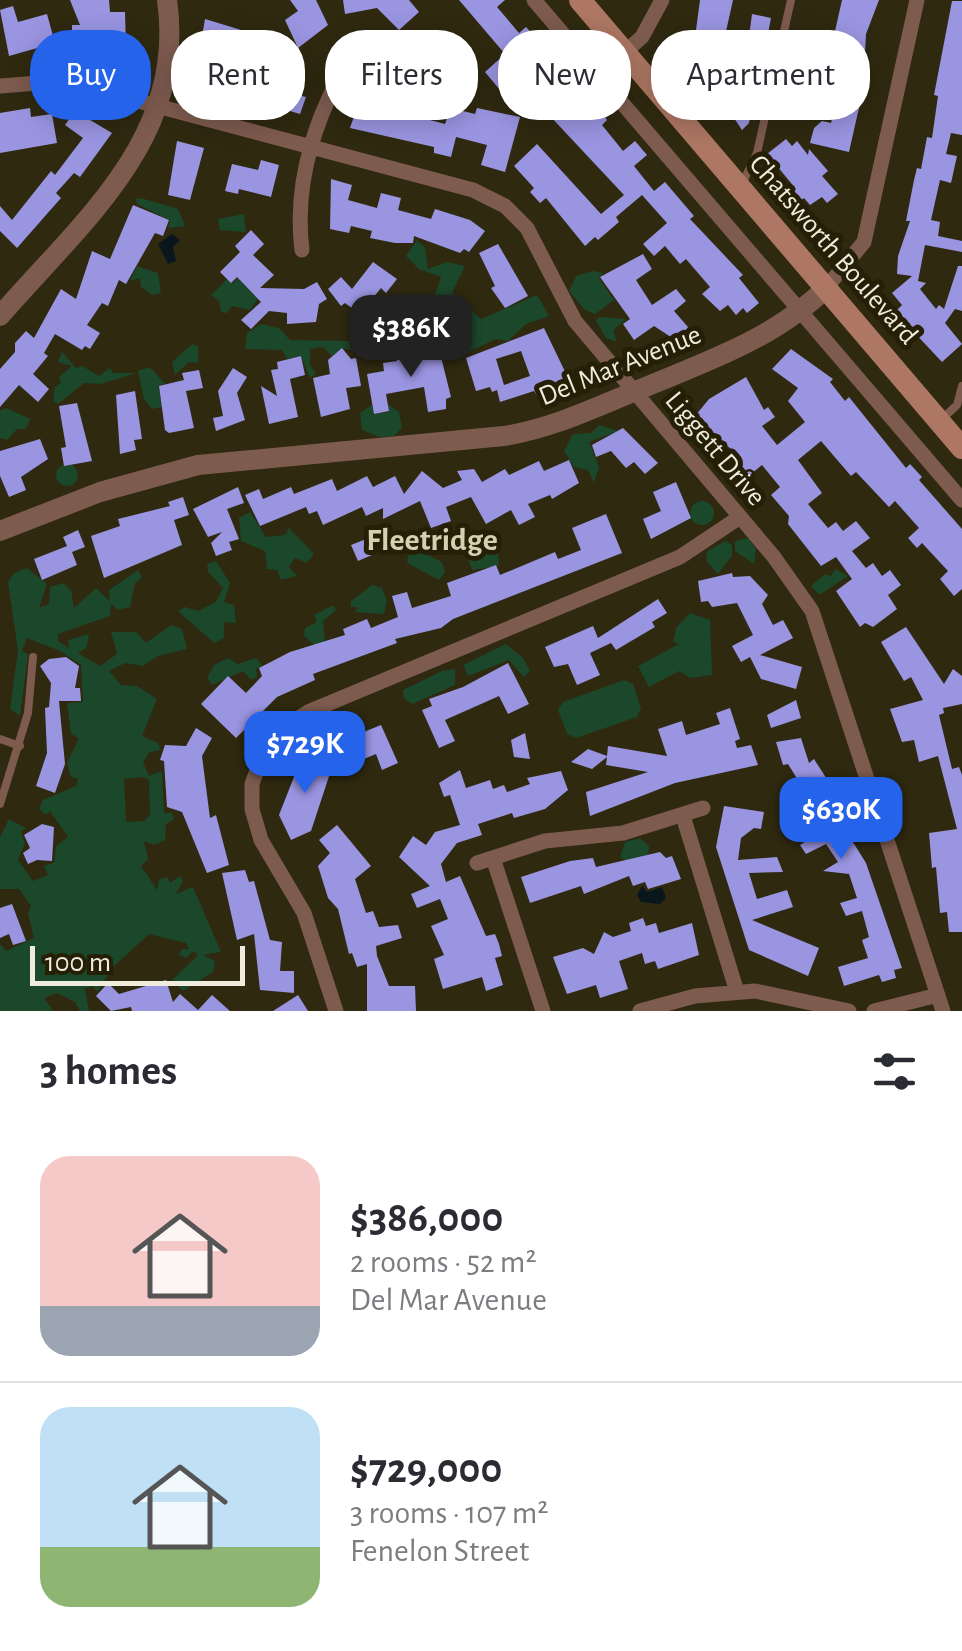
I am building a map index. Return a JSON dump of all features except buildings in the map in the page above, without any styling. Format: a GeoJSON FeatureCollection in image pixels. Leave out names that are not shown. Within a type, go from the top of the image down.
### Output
{"type":"FeatureCollection","features":[{"type":"Feature","properties":{"kind":"main road","name":"Chatsworth Boulevard"},"geometry":{"type":"LineString","coordinates":[[580,0],[606,30]]}},
{"type":"Feature","properties":{"kind":"main road","name":"Chatsworth Boulevard"},"geometry":{"type":"LineString","coordinates":[[631,59],[962,448]]}},
{"type":"Feature","properties":{"kind":"street"},"geometry":{"type":"LineString","coordinates":[[0,316],[134,159],[161,104],[170,53],[168,0]]}},
{"type":"Feature","properties":{"kind":"street"},"geometry":{"type":"LineString","coordinates":[[534,0],[962,500]]}},
{"type":"Feature","properties":{"kind":"street"},"geometry":{"type":"LineString","coordinates":[[631,47],[642,37],[662,0]]}},
{"type":"Feature","properties":{"kind":"street","name":"Del Mar Avenue"},"geometry":{"type":"LineString","coordinates":[[0,531],[100,492],[185,468],[244,458],[504,436],[551,426],[746,344],[800,312],[864,242],[917,0]]}},
{"type":"Feature","properties":{"kind":"street","name":"Liggett Drive"},"geometry":{"type":"LineString","coordinates":[[0,86],[63,81],[161,104],[473,190],[509,210],[537,242],[575,321],[795,582],[820,626],[941,1003]]}},
{"type":"Feature","properties":{"kind":"street"},"geometry":{"type":"LineString","coordinates":[[302,250],[299,206],[325,106]]}},
{"type":"Feature","properties":{"kind":"street"},"geometry":{"type":"LineString","coordinates":[[336,1011],[304,913],[253,817],[252,784],[271,741],[308,712],[680,557],[740,516]]}},
{"type":"Feature","properties":{"kind":"street"},"geometry":{"type":"LineString","coordinates":[[543,1011],[485,860],[544,841],[614,835],[703,808]]}},
{"type":"Feature","properties":{"kind":"street"},"geometry":{"type":"LineString","coordinates":[[683,816],[737,992]]}},
{"type":"Feature","properties":{"kind":"street"},"geometry":{"type":"LineString","coordinates":[[640,1011],[674,1000],[737,992],[783,994],[849,1011]]}},
{"type":"Feature","properties":{"kind":"street"},"geometry":{"type":"LineString","coordinates":[[874,1011],[941,1003]]}},
{"type":"Feature","properties":{"kind":"lane"},"geometry":{"type":"LineString","coordinates":[[740,188],[757,154],[792,0]]}},
{"type":"Feature","properties":{"kind":"lane"},"geometry":{"type":"LineString","coordinates":[[940,421],[956,405],[962,386]]}},
{"type":"Feature","properties":{"kind":"lane"},"geometry":{"type":"LineString","coordinates":[[0,804],[20,746],[33,657]]}},
{"type":"Feature","properties":{"kind":"lane"},"geometry":{"type":"LineString","coordinates":[[0,740],[20,746]]}},
{"type":"Feature","properties":{"kind":"green space"},"geometry":{"type":"Polygon","coordinates":[[[136,199],[178,209],[185,226],[168,228],[170,220],[137,204],[136,199]]]}},
{"type":"Feature","properties":{"kind":"green space"},"geometry":{"type":"Polygon","coordinates":[[[244,214],[246,232],[220,230],[218,219],[244,214]]]}},
{"type":"Feature","properties":{"kind":"green space"},"geometry":{"type":"Polygon","coordinates":[[[417,240],[425,248],[428,269],[447,262],[465,266],[452,293],[481,319],[537,295],[549,316],[526,324],[508,341],[496,339],[464,354],[457,331],[434,298],[441,277],[419,269],[406,256],[417,240]]]}},
{"type":"Feature","properties":{"kind":"green space"},"geometry":{"type":"Polygon","coordinates":[[[137,266],[158,273],[161,293],[153,295],[141,287],[140,278],[130,281],[137,266]]]}},
{"type":"Feature","properties":{"kind":"green space"},"geometry":{"type":"Polygon","coordinates":[[[593,271],[603,273],[599,278],[614,300],[595,314],[584,309],[569,291],[576,276],[593,271]]]}},
{"type":"Feature","properties":{"kind":"green space"},"geometry":{"type":"Polygon","coordinates":[[[237,278],[253,294],[259,289],[260,296],[250,310],[232,306],[227,313],[221,312],[219,301],[211,295],[227,279],[232,284],[237,278]]]}},
{"type":"Feature","properties":{"kind":"green space"},"geometry":{"type":"Polygon","coordinates":[[[599,317],[627,319],[613,330],[617,342],[606,338],[596,321],[599,317]]]}},
{"type":"Feature","properties":{"kind":"green space"},"geometry":{"type":"Polygon","coordinates":[[[261,324],[279,328],[290,340],[349,341],[351,350],[342,348],[332,356],[323,347],[310,349],[310,365],[316,374],[310,378],[301,356],[287,359],[282,350],[245,349],[247,333],[261,324]]]}},
{"type":"Feature","properties":{"kind":"green space"},"geometry":{"type":"Polygon","coordinates":[[[192,344],[198,346],[198,363],[189,362],[175,375],[172,362],[192,344]]]}},
{"type":"Feature","properties":{"kind":"green space"},"geometry":{"type":"Polygon","coordinates":[[[62,352],[76,368],[82,366],[99,376],[110,368],[113,373],[136,373],[101,384],[84,383],[58,404],[53,401],[55,387],[61,383],[59,377],[72,366],[58,362],[62,352]]]}},
{"type":"Feature","properties":{"kind":"green space"},"geometry":{"type":"Polygon","coordinates":[[[150,367],[165,384],[158,386],[162,407],[152,409],[144,399],[138,371],[150,367]]]}},
{"type":"Feature","properties":{"kind":"green space"},"geometry":{"type":"Polygon","coordinates":[[[388,404],[399,412],[402,428],[394,436],[379,437],[362,430],[360,413],[372,405],[374,414],[389,412],[388,404]]]}},
{"type":"Feature","properties":{"kind":"green space"},"geometry":{"type":"Polygon","coordinates":[[[6,408],[30,419],[26,429],[17,429],[7,440],[0,438],[0,411],[6,408]]]}},
{"type":"Feature","properties":{"kind":"green space"},"geometry":{"type":"Polygon","coordinates":[[[599,425],[618,431],[589,442],[599,467],[594,483],[588,470],[574,467],[564,451],[573,434],[591,433],[599,425]]]}},
{"type":"Feature","properties":{"kind":"green space"},"geometry":{"type":"Polygon","coordinates":[[[63,464],[71,464],[78,475],[71,486],[63,486],[56,479],[56,471],[63,464]]]}},
{"type":"Feature","properties":{"kind":"green space"},"geometry":{"type":"Polygon","coordinates":[[[702,501],[711,504],[711,522],[702,525],[693,522],[690,513],[693,504],[702,501]]]}},
{"type":"Feature","properties":{"kind":"green space"},"geometry":{"type":"Polygon","coordinates":[[[250,512],[266,537],[285,535],[289,528],[314,554],[307,563],[295,558],[289,567],[297,576],[281,580],[277,570],[267,569],[265,551],[241,541],[239,518],[250,512]]]}},
{"type":"Feature","properties":{"kind":"green space"},"geometry":{"type":"Polygon","coordinates":[[[421,529],[430,540],[420,551],[442,562],[445,572],[439,580],[407,563],[412,541],[421,529]]]}},
{"type":"Feature","properties":{"kind":"green space"},"geometry":{"type":"Polygon","coordinates":[[[748,538],[756,549],[754,564],[735,551],[735,541],[748,538]]]}},
{"type":"Feature","properties":{"kind":"green space"},"geometry":{"type":"Polygon","coordinates":[[[725,541],[732,545],[732,556],[718,574],[707,562],[706,552],[725,541]]]}},
{"type":"Feature","properties":{"kind":"green space"},"geometry":{"type":"Polygon","coordinates":[[[490,545],[498,554],[499,566],[472,570],[468,558],[490,545]]]}},
{"type":"Feature","properties":{"kind":"green space"},"geometry":{"type":"Polygon","coordinates":[[[216,561],[230,583],[224,602],[234,605],[236,623],[224,622],[224,638],[214,643],[178,611],[185,607],[198,611],[216,602],[223,588],[208,572],[207,564],[216,561]]]}},
{"type":"Feature","properties":{"kind":"green space"},"geometry":{"type":"Polygon","coordinates":[[[27,568],[47,584],[39,608],[49,604],[50,587],[63,583],[71,590],[74,608],[96,588],[110,601],[109,590],[138,570],[142,578],[135,583],[130,607],[118,610],[111,604],[110,616],[58,634],[58,641],[69,648],[68,640],[89,634],[87,647],[78,653],[100,666],[117,654],[111,632],[136,632],[146,643],[171,625],[182,629],[187,649],[158,656],[143,666],[125,663],[109,671],[121,685],[137,686],[157,699],[142,736],[158,743],[161,750],[150,752],[143,762],[149,776],[162,771],[164,813],[172,813],[174,819],[166,824],[165,840],[154,845],[144,841],[148,859],[141,866],[157,890],[159,879],[167,877],[170,883],[180,876],[183,881],[176,894],[193,887],[221,952],[203,955],[215,961],[213,972],[183,991],[172,980],[198,955],[193,951],[187,958],[179,955],[182,949],[189,949],[186,943],[149,934],[113,967],[97,992],[92,986],[85,989],[89,1011],[80,1011],[75,1002],[57,993],[44,998],[53,1011],[0,1011],[0,944],[6,951],[34,938],[28,913],[31,906],[19,889],[0,889],[0,837],[9,819],[26,828],[21,832],[25,843],[18,860],[33,881],[48,875],[44,866],[54,863],[56,846],[68,837],[50,811],[46,815],[39,809],[43,800],[76,786],[78,779],[71,777],[67,763],[79,738],[71,734],[67,703],[83,702],[81,665],[60,651],[27,638],[22,651],[28,654],[20,716],[10,709],[18,650],[8,582],[14,573],[27,568]],[[124,779],[126,822],[144,821],[150,815],[149,780],[124,779]]]}},
{"type":"Feature","properties":{"kind":"green space"},"geometry":{"type":"Polygon","coordinates":[[[835,569],[848,576],[819,595],[811,586],[825,574],[831,576],[835,569]]]}},
{"type":"Feature","properties":{"kind":"green space"},"geometry":{"type":"Polygon","coordinates":[[[372,585],[382,588],[387,601],[384,614],[355,612],[358,607],[351,607],[351,601],[372,585]]]}},
{"type":"Feature","properties":{"kind":"green space"},"geometry":{"type":"Polygon","coordinates":[[[333,605],[336,610],[323,621],[325,641],[317,647],[304,636],[305,628],[317,622],[314,615],[333,605]]]}},
{"type":"Feature","properties":{"kind":"green space"},"geometry":{"type":"Polygon","coordinates":[[[690,613],[710,620],[712,675],[690,678],[679,671],[649,687],[638,666],[679,644],[673,642],[676,628],[690,613]]]}},
{"type":"Feature","properties":{"kind":"green space"},"geometry":{"type":"Polygon","coordinates":[[[506,644],[523,658],[530,671],[524,677],[509,660],[468,676],[463,665],[506,644]]]}},
{"type":"Feature","properties":{"kind":"green space"},"geometry":{"type":"Polygon","coordinates":[[[228,658],[238,664],[256,658],[262,666],[251,680],[243,671],[212,685],[207,678],[214,665],[228,658]]]}},
{"type":"Feature","properties":{"kind":"green space"},"geometry":{"type":"Polygon","coordinates":[[[455,669],[455,685],[412,704],[404,698],[403,690],[442,671],[455,669]]]}},
{"type":"Feature","properties":{"kind":"green space"},"geometry":{"type":"Polygon","coordinates":[[[624,680],[633,684],[641,708],[637,717],[576,738],[567,734],[558,710],[563,702],[624,680]]]}},
{"type":"Feature","properties":{"kind":"green space"},"geometry":{"type":"Polygon","coordinates":[[[640,838],[649,846],[648,856],[628,862],[620,857],[625,842],[640,838]]]}},
{"type":"Feature","properties":{"kind":"shaded area"},"geometry":{"type":"Polygon","coordinates":[[[172,234],[180,240],[173,247],[176,261],[168,264],[158,244],[172,234]]]}},
{"type":"Feature","properties":{"kind":"shaded area"},"geometry":{"type":"Polygon","coordinates":[[[642,886],[647,892],[662,887],[666,898],[660,904],[641,902],[637,895],[642,886]]]}},
{"type":"Feature","properties":{"kind":"district","name":"Fleetridge"},"geometry":{"type":"Point","coordinates":[432,540]}}]}
